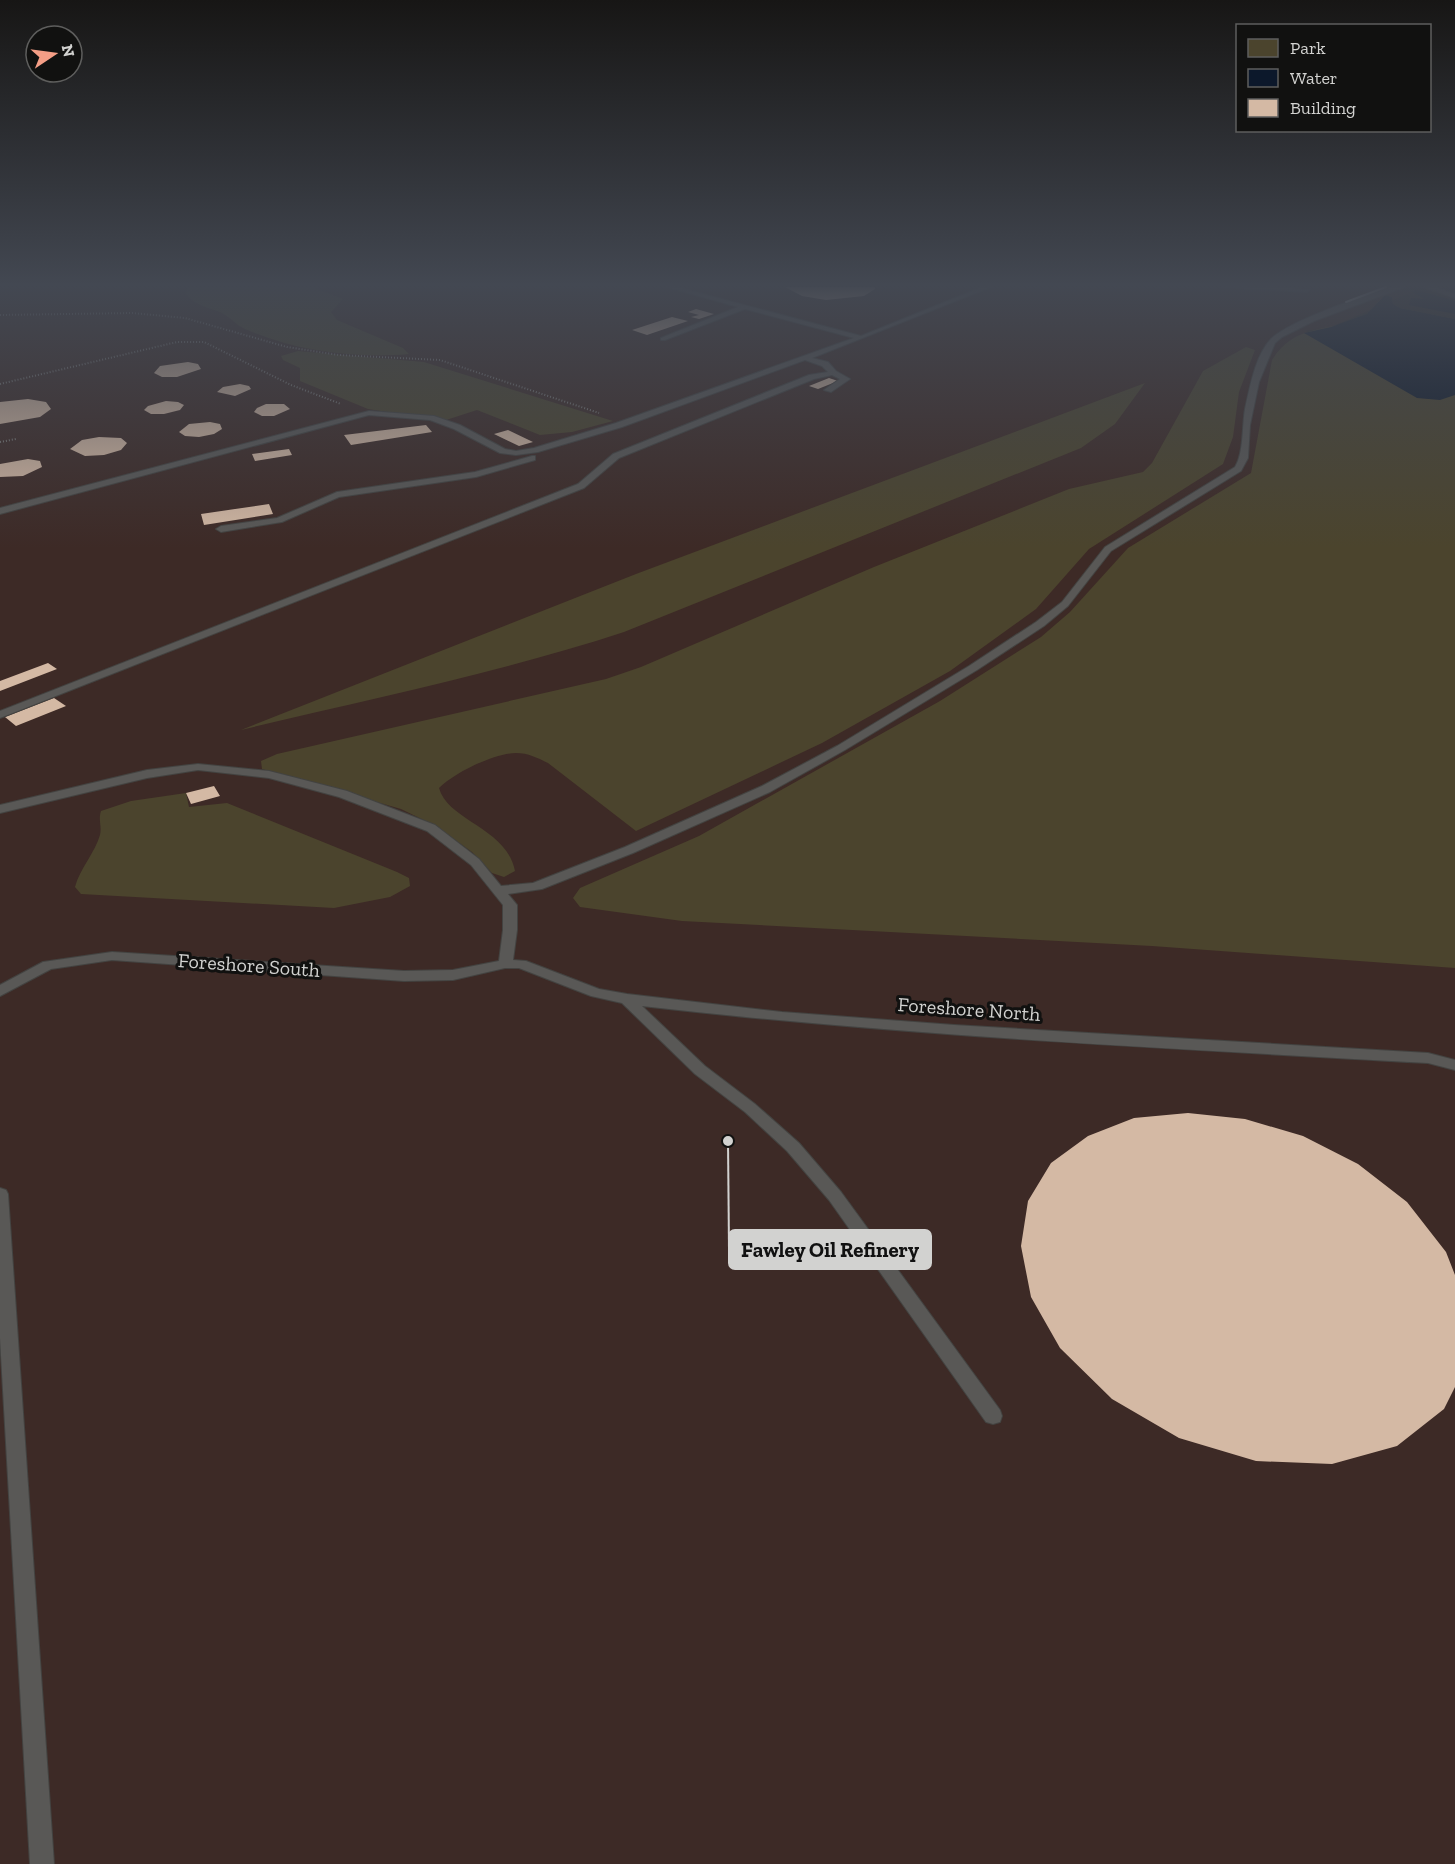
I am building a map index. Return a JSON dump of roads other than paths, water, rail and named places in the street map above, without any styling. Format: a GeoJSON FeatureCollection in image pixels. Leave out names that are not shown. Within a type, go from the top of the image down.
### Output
{"type":"FeatureCollection","features":[{"type":"Feature","properties":{"kind":"lane"},"geometry":{"type":"LineString","coordinates":[[0,511],[369,413],[440,421],[509,452],[535,450],[568,442],[628,422],[761,374]]}},
{"type":"Feature","properties":{"kind":"lane"},"geometry":{"type":"LineString","coordinates":[[0,715],[581,486],[592,478],[601,465],[616,456],[812,376],[826,374]]}},
{"type":"Feature","properties":{"kind":"lane"},"geometry":{"type":"LineString","coordinates":[[828,390],[846,379],[835,374]]}},
{"type":"Feature","properties":{"kind":"lane"},"geometry":{"type":"LineString","coordinates":[[499,890],[518,890],[537,886],[766,789],[841,748],[1024,634],[1065,604],[1103,553],[1112,546],[1238,469],[1245,455],[1246,425],[1260,374]]}},
{"type":"Feature","properties":{"kind":"lane"},"geometry":{"type":"LineString","coordinates":[[221,529],[279,520],[337,495],[476,474],[568,449],[572,446],[568,442]]}},
{"type":"Feature","properties":{"kind":"lane"},"geometry":{"type":"LineString","coordinates":[[0,808],[81,788],[182,768],[245,771],[343,794],[413,819],[447,838],[475,862],[510,906],[505,964]]}},
{"type":"Feature","properties":{"kind":"lane","name":"Foreshore South"},"geometry":{"type":"LineString","coordinates":[[0,991],[48,965],[112,956],[404,976],[453,975],[505,964]]}},
{"type":"Feature","properties":{"kind":"lane","name":"Foreshore North"},"geometry":{"type":"LineString","coordinates":[[505,964],[521,964],[577,987],[627,999],[782,1017],[954,1030],[1428,1058],[1455,1065]]}},
{"type":"Feature","properties":{"kind":"lane"},"geometry":{"type":"LineString","coordinates":[[627,999],[700,1070],[750,1108],[793,1147],[835,1196],[993,1416]]}},
{"type":"Feature","properties":{"kind":"lane"},"geometry":{"type":"LineString","coordinates":[[0,1194],[42,1864]]}},
{"type":"Feature","properties":{"kind":"water"},"geometry":{"type":"Polygon","coordinates":[[[1375,374],[1455,374],[1455,395],[1440,400],[1417,398],[1375,374]]]}},
{"type":"Feature","properties":{"kind":"place","name":"Fawley Oil Refinery"},"geometry":{"type":"Point","coordinates":[728,1141]}}]}
